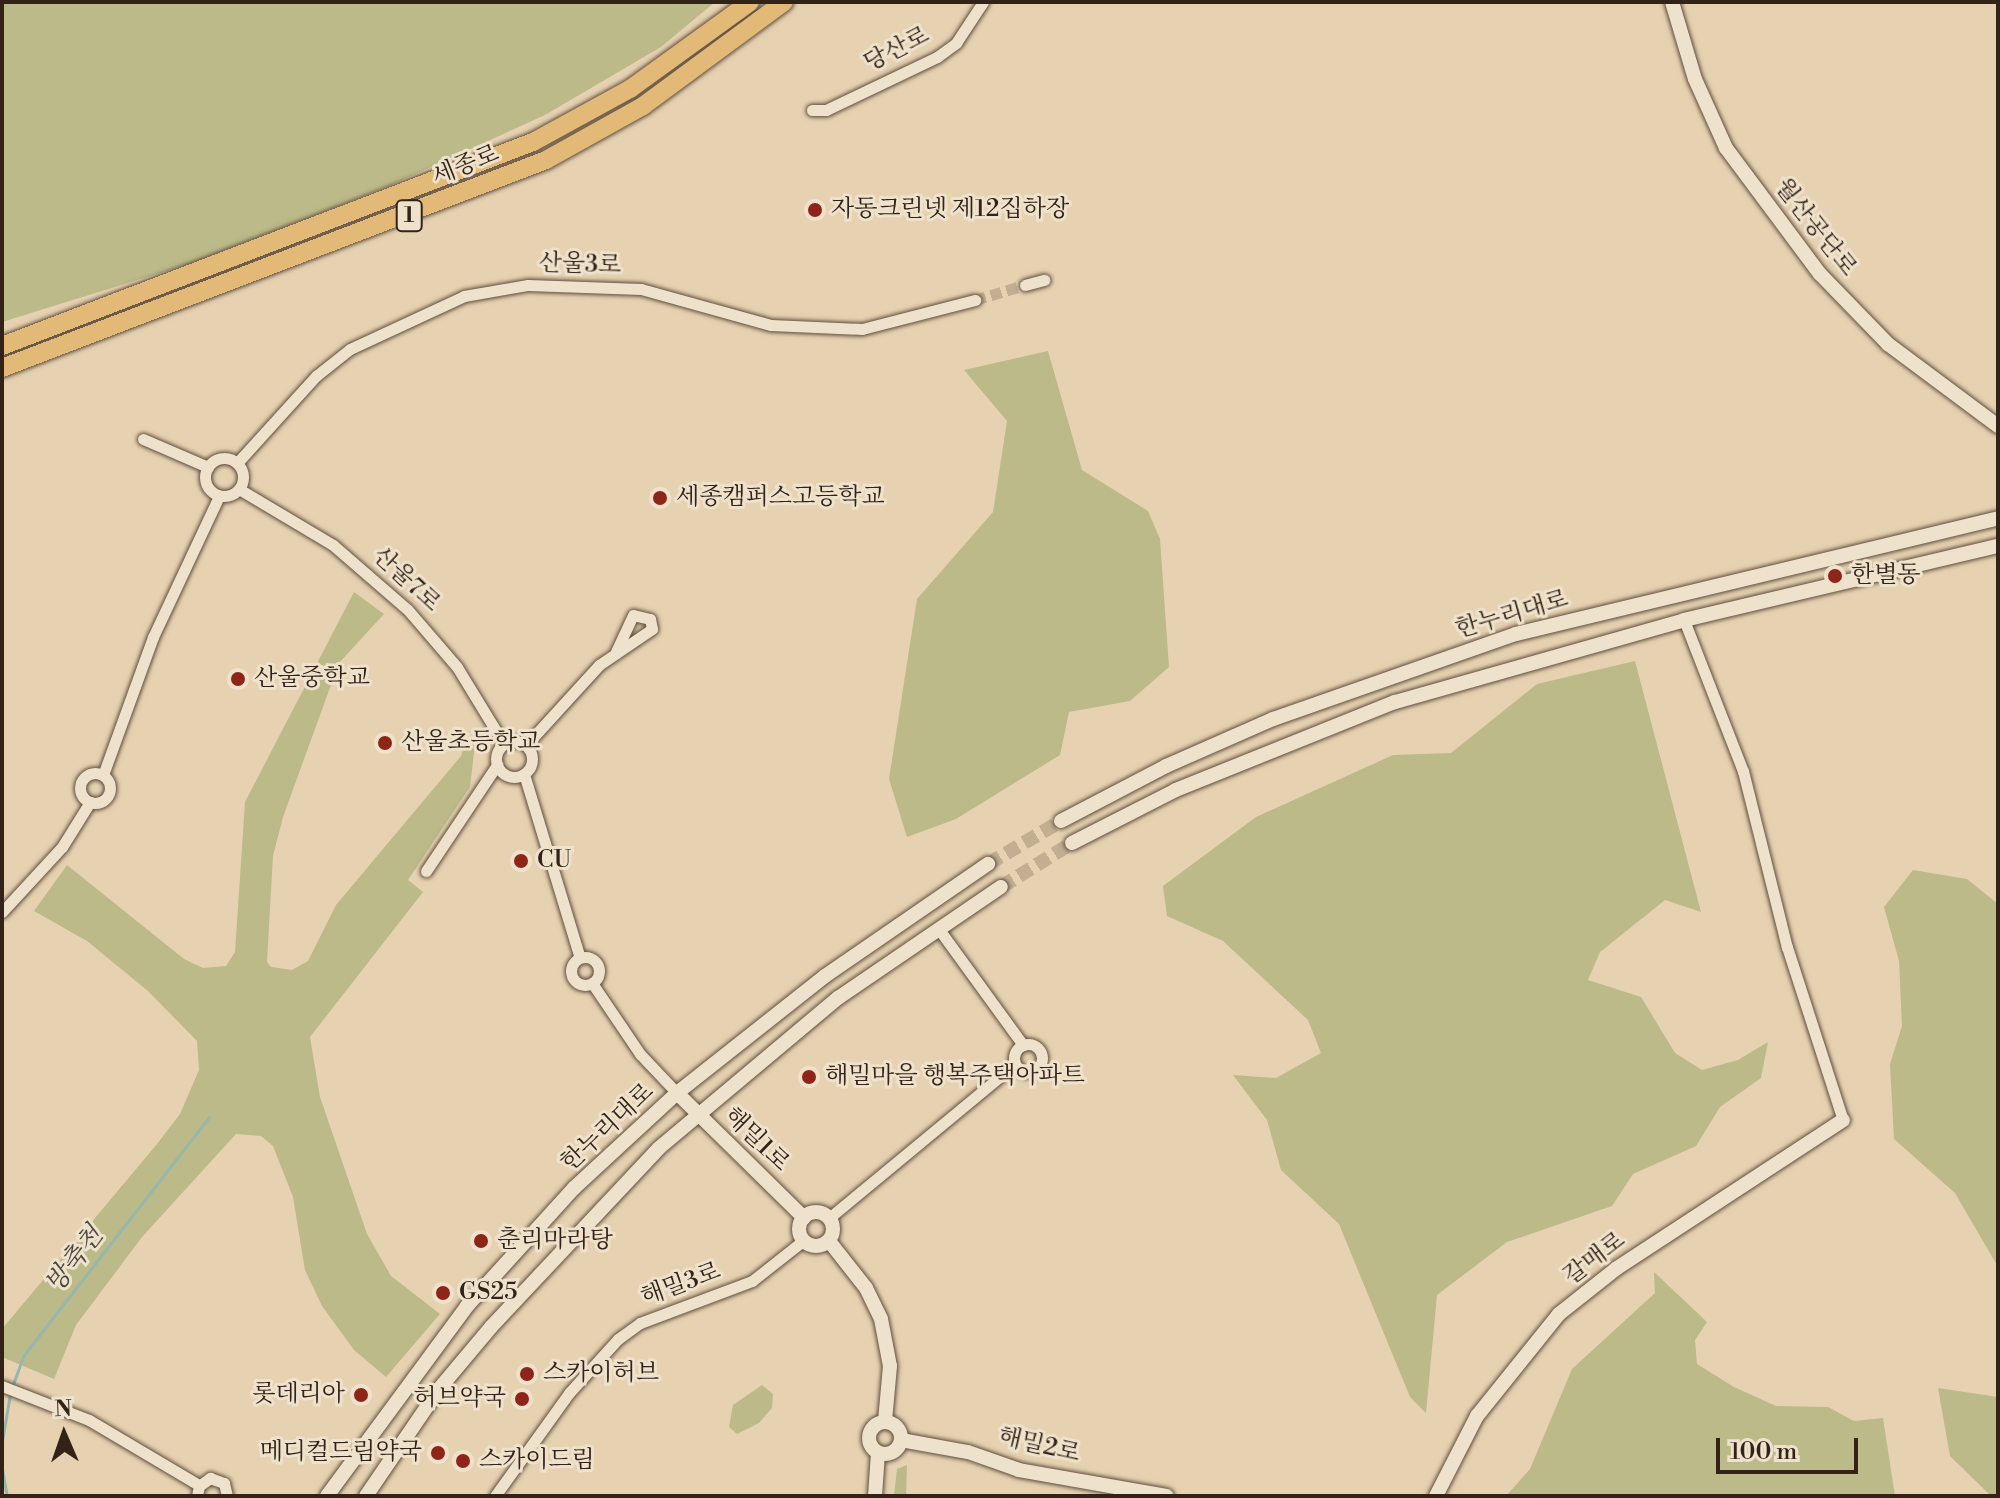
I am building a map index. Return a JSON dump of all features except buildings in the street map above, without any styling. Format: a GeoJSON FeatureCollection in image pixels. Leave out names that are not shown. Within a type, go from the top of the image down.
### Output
{"type":"FeatureCollection","features":[{"type":"Feature","properties":{"kind":"highway","name":"세종로"},"geometry":{"type":"LineString","coordinates":[[2,346],[533,142],[630,89],[750,2]]}},
{"type":"Feature","properties":{"kind":"highway","name":"세종로"},"geometry":{"type":"LineString","coordinates":[[2,368],[546,160],[643,106],[784,2]]}},
{"type":"Feature","properties":{"kind":"street","name":"당산로"},"geometry":{"type":"LineString","coordinates":[[812,110],[826,110],[937,57],[956,43],[983,2]]}},
{"type":"Feature","properties":{"kind":"street","name":"월산공단로"},"geometry":{"type":"LineString","coordinates":[[1672,2],[1695,79],[1726,148],[1820,274],[1888,344],[1995,427]]}},
{"type":"Feature","properties":{"kind":"street"},"geometry":{"type":"LineString","coordinates":[[1025,285],[1044,280]]}},
{"type":"Feature","properties":{"kind":"street","name":"산울3로"},"geometry":{"type":"LineString","coordinates":[[237,463],[309,384],[350,349],[464,296],[528,285],[641,289],[771,325],[862,329],[975,300]]}},
{"type":"Feature","properties":{"kind":"street"},"geometry":{"type":"LineString","coordinates":[[143,439],[208,467]]}},
{"type":"Feature","properties":{"kind":"street"},"geometry":{"type":"LineString","coordinates":[[2,912],[62,847],[90,802],[104,800],[109,793],[103,775],[153,637],[219,496],[239,489],[243,475],[237,463],[219,458],[208,467],[205,483],[219,496]]}},
{"type":"Feature","properties":{"kind":"street","name":"산울7로"},"geometry":{"type":"LineString","coordinates":[[239,489],[333,545],[387,590],[457,667],[504,744]]}},
{"type":"Feature","properties":{"kind":"street","name":"한누리대로"},"geometry":{"type":"LineString","coordinates":[[1061,821],[1166,766],[1273,719],[1516,634],[1998,518]]}},
{"type":"Feature","properties":{"kind":"street","name":"한누리대로"},"geometry":{"type":"LineString","coordinates":[[1072,843],[1176,790],[1395,702],[1684,620],[1998,546]]}},
{"type":"Feature","properties":{"kind":"street"},"geometry":{"type":"LineString","coordinates":[[1684,620],[1743,771],[1787,947],[1843,1120]]}},
{"type":"Feature","properties":{"kind":"street"},"geometry":{"type":"LineString","coordinates":[[426,871],[497,765],[504,744],[526,745],[616,651]]}},
{"type":"Feature","properties":{"kind":"street"},"geometry":{"type":"LineString","coordinates":[[526,745],[532,761],[524,774],[580,958]]}},
{"type":"Feature","properties":{"kind":"street"},"geometry":{"type":"LineString","coordinates":[[497,765],[510,776],[524,774]]}},
{"type":"Feature","properties":{"kind":"street"},"geometry":{"type":"LineString","coordinates":[[90,802],[81,791],[82,781],[89,774],[103,775]]}},
{"type":"Feature","properties":{"kind":"street","name":"한누리대로"},"geometry":{"type":"LineString","coordinates":[[327,1496],[475,1296],[574,1188],[677,1093],[870,943],[988,864]]}},
{"type":"Feature","properties":{"kind":"street","name":"한누리대로"},"geometry":{"type":"LineString","coordinates":[[366,1496],[439,1389],[491,1327],[697,1113],[838,998],[1001,887]]}},
{"type":"Feature","properties":{"kind":"street"},"geometry":{"type":"LineString","coordinates":[[938,928],[1023,1045],[1039,1049],[1041,1062],[1031,1071],[1015,1064]]}},
{"type":"Feature","properties":{"kind":"street"},"geometry":{"type":"LineString","coordinates":[[589,957],[599,967],[592,983],[583,985],[572,977],[571,968],[580,958],[589,957]]}},
{"type":"Feature","properties":{"kind":"street"},"geometry":{"type":"LineString","coordinates":[[592,983],[640,1054],[677,1093]]}},
{"type":"Feature","properties":{"kind":"street"},"geometry":{"type":"LineString","coordinates":[[829,1218],[1015,1064],[1016,1051],[1023,1045]]}},
{"type":"Feature","properties":{"kind":"street","name":"해밀1로"},"geometry":{"type":"LineString","coordinates":[[677,1093],[804,1218]]}},
{"type":"Feature","properties":{"kind":"street","name":"갈매로"},"geometry":{"type":"LineString","coordinates":[[1436,1496],[1477,1416],[1559,1314],[1617,1268],[1843,1120]]}},
{"type":"Feature","properties":{"kind":"street"},"geometry":{"type":"LineString","coordinates":[[814,1213],[829,1218],[833,1227],[829,1241],[816,1246],[804,1240],[800,1231],[804,1218],[814,1213]]}},
{"type":"Feature","properties":{"kind":"street","name":"해밀3로"},"geometry":{"type":"LineString","coordinates":[[495,1496],[569,1393],[618,1339],[640,1323],[752,1281],[804,1240]]}},
{"type":"Feature","properties":{"kind":"street"},"geometry":{"type":"LineString","coordinates":[[829,1241],[866,1288],[881,1319],[890,1366],[885,1421]]}},
{"type":"Feature","properties":{"kind":"street"},"geometry":{"type":"LineString","coordinates":[[2,1386],[89,1420],[198,1491],[210,1478],[220,1480],[227,1496]]}},
{"type":"Feature","properties":{"kind":"street"},"geometry":{"type":"LineString","coordinates":[[875,1496],[878,1453],[868,1435],[873,1426],[885,1421],[897,1427],[901,1440],[894,1451],[878,1453]]}},
{"type":"Feature","properties":{"kind":"street","name":"해밀2로"},"geometry":{"type":"LineString","coordinates":[[901,1440],[968,1452],[1019,1470],[1167,1496]]}},
{"type":"Feature","properties":{"kind":"shaded area"},"geometry":{"type":"Polygon","coordinates":[[[2,2],[715,2],[661,47],[545,115],[389,186],[189,264],[2,322],[2,2]]]}},
{"type":"Feature","properties":{"kind":"shaded area"},"geometry":{"type":"Polygon","coordinates":[[[1048,351],[1082,470],[1148,511],[1160,539],[1169,667],[1130,701],[1069,712],[1060,755],[956,819],[907,837],[889,779],[917,599],[993,512],[1007,421],[964,370],[1048,351]]]}},
{"type":"Feature","properties":{"kind":"shaded area"},"geometry":{"type":"Polygon","coordinates":[[[354,592],[384,614],[339,663],[283,817],[273,856],[267,962],[271,967],[292,970],[308,961],[336,905],[461,756],[467,737],[475,744],[470,787],[408,880],[423,892],[310,1037],[320,1097],[367,1234],[391,1276],[440,1314],[386,1377],[354,1350],[322,1306],[305,1270],[293,1197],[273,1146],[261,1136],[236,1134],[142,1237],[76,1325],[54,1379],[2,1357],[2,1329],[180,1114],[199,1070],[197,1041],[148,991],[87,941],[34,911],[67,865],[184,959],[203,968],[226,966],[235,952],[245,802],[354,592]]]}},
{"type":"Feature","properties":{"kind":"shaded area"},"geometry":{"type":"Polygon","coordinates":[[[1635,661],[1701,912],[1665,900],[1600,952],[1588,980],[1641,997],[1675,1053],[1702,1070],[1738,1060],[1768,1042],[1761,1078],[1720,1107],[1696,1146],[1633,1174],[1612,1206],[1507,1242],[1437,1295],[1426,1413],[1410,1397],[1339,1224],[1281,1170],[1267,1120],[1233,1075],[1276,1078],[1321,1053],[1308,1020],[1223,941],[1167,916],[1163,886],[1256,817],[1393,755],[1451,753],[1537,684],[1635,661]]]}},
{"type":"Feature","properties":{"kind":"shaded area"},"geometry":{"type":"Polygon","coordinates":[[[1913,870],[1967,879],[1998,904],[1998,1267],[1955,1193],[1894,1139],[1890,1064],[1902,1026],[1899,961],[1884,907],[1913,870]]]}},
{"type":"Feature","properties":{"kind":"shaded area"},"geometry":{"type":"Polygon","coordinates":[[[1654,1272],[1707,1322],[1695,1340],[1697,1364],[1734,1387],[1776,1406],[1828,1407],[1854,1421],[1883,1418],[1895,1496],[1506,1496],[1530,1469],[1572,1369],[1655,1293],[1654,1272]]]}},
{"type":"Feature","properties":{"kind":"shaded area"},"geometry":{"type":"Polygon","coordinates":[[[762,1385],[773,1394],[772,1408],[759,1423],[737,1434],[729,1427],[733,1405],[762,1385]]]}},
{"type":"Feature","properties":{"kind":"shaded area"},"geometry":{"type":"Polygon","coordinates":[[[1938,1388],[1998,1397],[1998,1496],[1991,1496],[1950,1456],[1938,1388]]]}},
{"type":"Feature","properties":{"kind":"shaded area"},"geometry":{"type":"Polygon","coordinates":[[[907,1465],[906,1496],[894,1496],[897,1469],[907,1465]]]}},
{"type":"Feature","properties":{"kind":"waterway","name":"방축천"},"geometry":{"type":"LineString","coordinates":[[12,1387],[23,1356],[209,1117]]}},
{"type":"Feature","properties":{"kind":"waterway","name":"방축천"},"geometry":{"type":"LineString","coordinates":[[2,1441],[10,1394]]}},
{"type":"Feature","properties":{"kind":"waterway","name":"방축천"},"geometry":{"type":"LineString","coordinates":[[2,1469],[7,1496]]}},
{"type":"Feature","properties":{"kind":"tunnel"},"geometry":{"type":"LineString","coordinates":[[975,300],[1025,285]]}},
{"type":"Feature","properties":{"kind":"tunnel"},"geometry":{"type":"LineString","coordinates":[[988,864],[1061,821]]}},
{"type":"Feature","properties":{"kind":"tunnel"},"geometry":{"type":"LineString","coordinates":[[1001,887],[1072,843]]}},
{"type":"Feature","properties":{"kind":"place","name":"자동크린넷 제12집하장"},"geometry":{"type":"Point","coordinates":[815,210]}},
{"type":"Feature","properties":{"kind":"place","name":"세종캠퍼스고등학교"},"geometry":{"type":"Point","coordinates":[660,498]}},
{"type":"Feature","properties":{"kind":"place","name":"한별동"},"geometry":{"type":"Point","coordinates":[1835,576]}},
{"type":"Feature","properties":{"kind":"place","name":"산울중학교"},"geometry":{"type":"Point","coordinates":[238,679]}},
{"type":"Feature","properties":{"kind":"place","name":"산울초등학교"},"geometry":{"type":"Point","coordinates":[385,743]}},
{"type":"Feature","properties":{"kind":"place","name":"CU"},"geometry":{"type":"Point","coordinates":[521,861]}},
{"type":"Feature","properties":{"kind":"place","name":"해밀마을 행복주택아파트"},"geometry":{"type":"Point","coordinates":[809,1077]}},
{"type":"Feature","properties":{"kind":"place","name":"춘리마라탕"},"geometry":{"type":"Point","coordinates":[481,1241]}},
{"type":"Feature","properties":{"kind":"place","name":"GS25"},"geometry":{"type":"Point","coordinates":[443,1293]}},
{"type":"Feature","properties":{"kind":"place","name":"스카이허브"},"geometry":{"type":"Point","coordinates":[527,1374]}},
{"type":"Feature","properties":{"kind":"place","name":"롯데리아"},"geometry":{"type":"Point","coordinates":[361,1395]}},
{"type":"Feature","properties":{"kind":"place","name":"허브약국"},"geometry":{"type":"Point","coordinates":[522,1399]}},
{"type":"Feature","properties":{"kind":"place","name":"메디컬드림약국"},"geometry":{"type":"Point","coordinates":[438,1453]}},
{"type":"Feature","properties":{"kind":"place","name":"스카이드림"},"geometry":{"type":"Point","coordinates":[463,1461]}}]}
